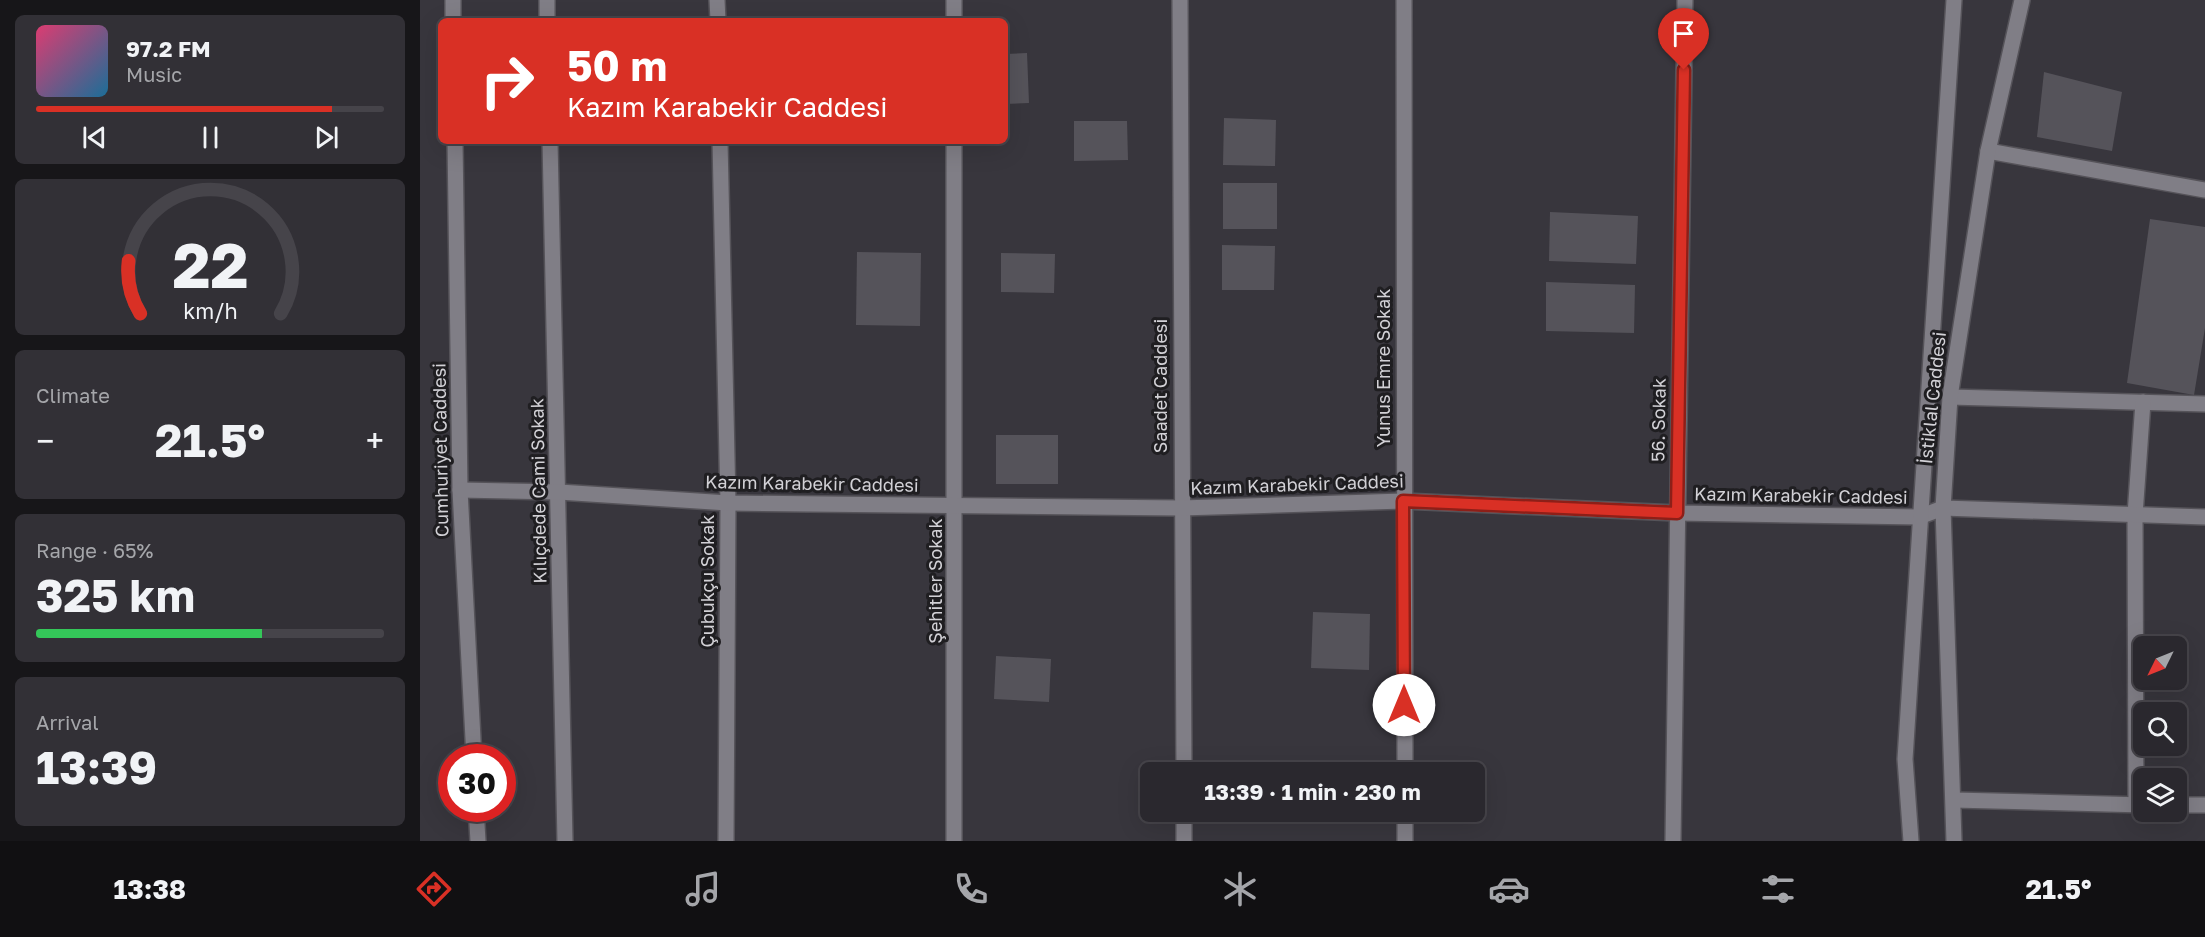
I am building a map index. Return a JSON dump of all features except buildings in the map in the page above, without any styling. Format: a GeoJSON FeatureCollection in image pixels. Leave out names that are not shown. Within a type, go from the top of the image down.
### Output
{"type":"FeatureCollection","features":[{"type":"Feature","properties":{"kind":"main road"},"geometry":{"type":"LineString","coordinates":[[453,0],[453,18]]}},
{"type":"Feature","properties":{"kind":"main road"},"geometry":{"type":"LineString","coordinates":[[547,0],[547,18]]}},
{"type":"Feature","properties":{"kind":"main road"},"geometry":{"type":"LineString","coordinates":[[717,0],[718,18]]}},
{"type":"Feature","properties":{"kind":"main road"},"geometry":{"type":"LineString","coordinates":[[954,0],[954,18]]}},
{"type":"Feature","properties":{"kind":"main road","name":"Saadet Caddesi"},"geometry":{"type":"LineString","coordinates":[[1180,0],[1184,762]]}},
{"type":"Feature","properties":{"kind":"main road","name":"Yunus Emre Sokak"},"geometry":{"type":"LineString","coordinates":[[1404,0],[1405,762]]}},
{"type":"Feature","properties":{"kind":"main road","name":"56. Sokak"},"geometry":{"type":"LineString","coordinates":[[1672,841],[1685,0]]}},
{"type":"Feature","properties":{"kind":"main road","name":"İstiklal Caddesi"},"geometry":{"type":"LineString","coordinates":[[1911,841],[1905,759],[1954,0]]}},
{"type":"Feature","properties":{"kind":"main road","name":"İstiklal Caddesi"},"geometry":{"type":"LineString","coordinates":[[1954,841],[1943,508],[1950,397],[1988,151],[2022,0]]}},
{"type":"Feature","properties":{"kind":"main road","name":"Cumhuriyet Caddesi"},"geometry":{"type":"LineString","coordinates":[[455,144],[460,490],[473,744]]}},
{"type":"Feature","properties":{"kind":"main road","name":"Kılıçdede Cami Sokak"},"geometry":{"type":"LineString","coordinates":[[550,144],[565,841]]}},
{"type":"Feature","properties":{"kind":"main road","name":"Çubukçu Sokak"},"geometry":{"type":"LineString","coordinates":[[720,144],[729,503],[726,841]]}},
{"type":"Feature","properties":{"kind":"main road","name":"Şehitler Sokak"},"geometry":{"type":"LineString","coordinates":[[954,144],[956,507],[954,841]]}},
{"type":"Feature","properties":{"kind":"main road"},"geometry":{"type":"LineString","coordinates":[[1988,151],[2205,190]]}},
{"type":"Feature","properties":{"kind":"main road"},"geometry":{"type":"LineString","coordinates":[[1950,397],[2205,405]]}},
{"type":"Feature","properties":{"kind":"main road"},"geometry":{"type":"LineString","coordinates":[[2139,768],[2135,515],[2143,402]]}},
{"type":"Feature","properties":{"kind":"main road","name":"Kazım Karabekir Caddesi"},"geometry":{"type":"LineString","coordinates":[[460,490],[559,492],[729,503],[956,507],[1181,508],[1403,501],[1677,513],[1919,517],[1943,508],[2205,517]]}},
{"type":"Feature","properties":{"kind":"main road"},"geometry":{"type":"LineString","coordinates":[[1954,800],[2133,805]]}},
{"type":"Feature","properties":{"kind":"main road"},"geometry":{"type":"LineString","coordinates":[[2187,805],[2205,805]]}},
{"type":"Feature","properties":{"kind":"main road"},"geometry":{"type":"LineString","coordinates":[[477,822],[478,841]]}},
{"type":"Feature","properties":{"kind":"main road"},"geometry":{"type":"LineString","coordinates":[[1184,822],[1184,841]]}},
{"type":"Feature","properties":{"kind":"main road"},"geometry":{"type":"LineString","coordinates":[[1405,822],[1405,841]]}},
{"type":"Feature","properties":{"kind":"route"},"geometry":{"type":"LineString","coordinates":[[1404,705],[1403,501],[1677,513],[1684,70]]}}]}
